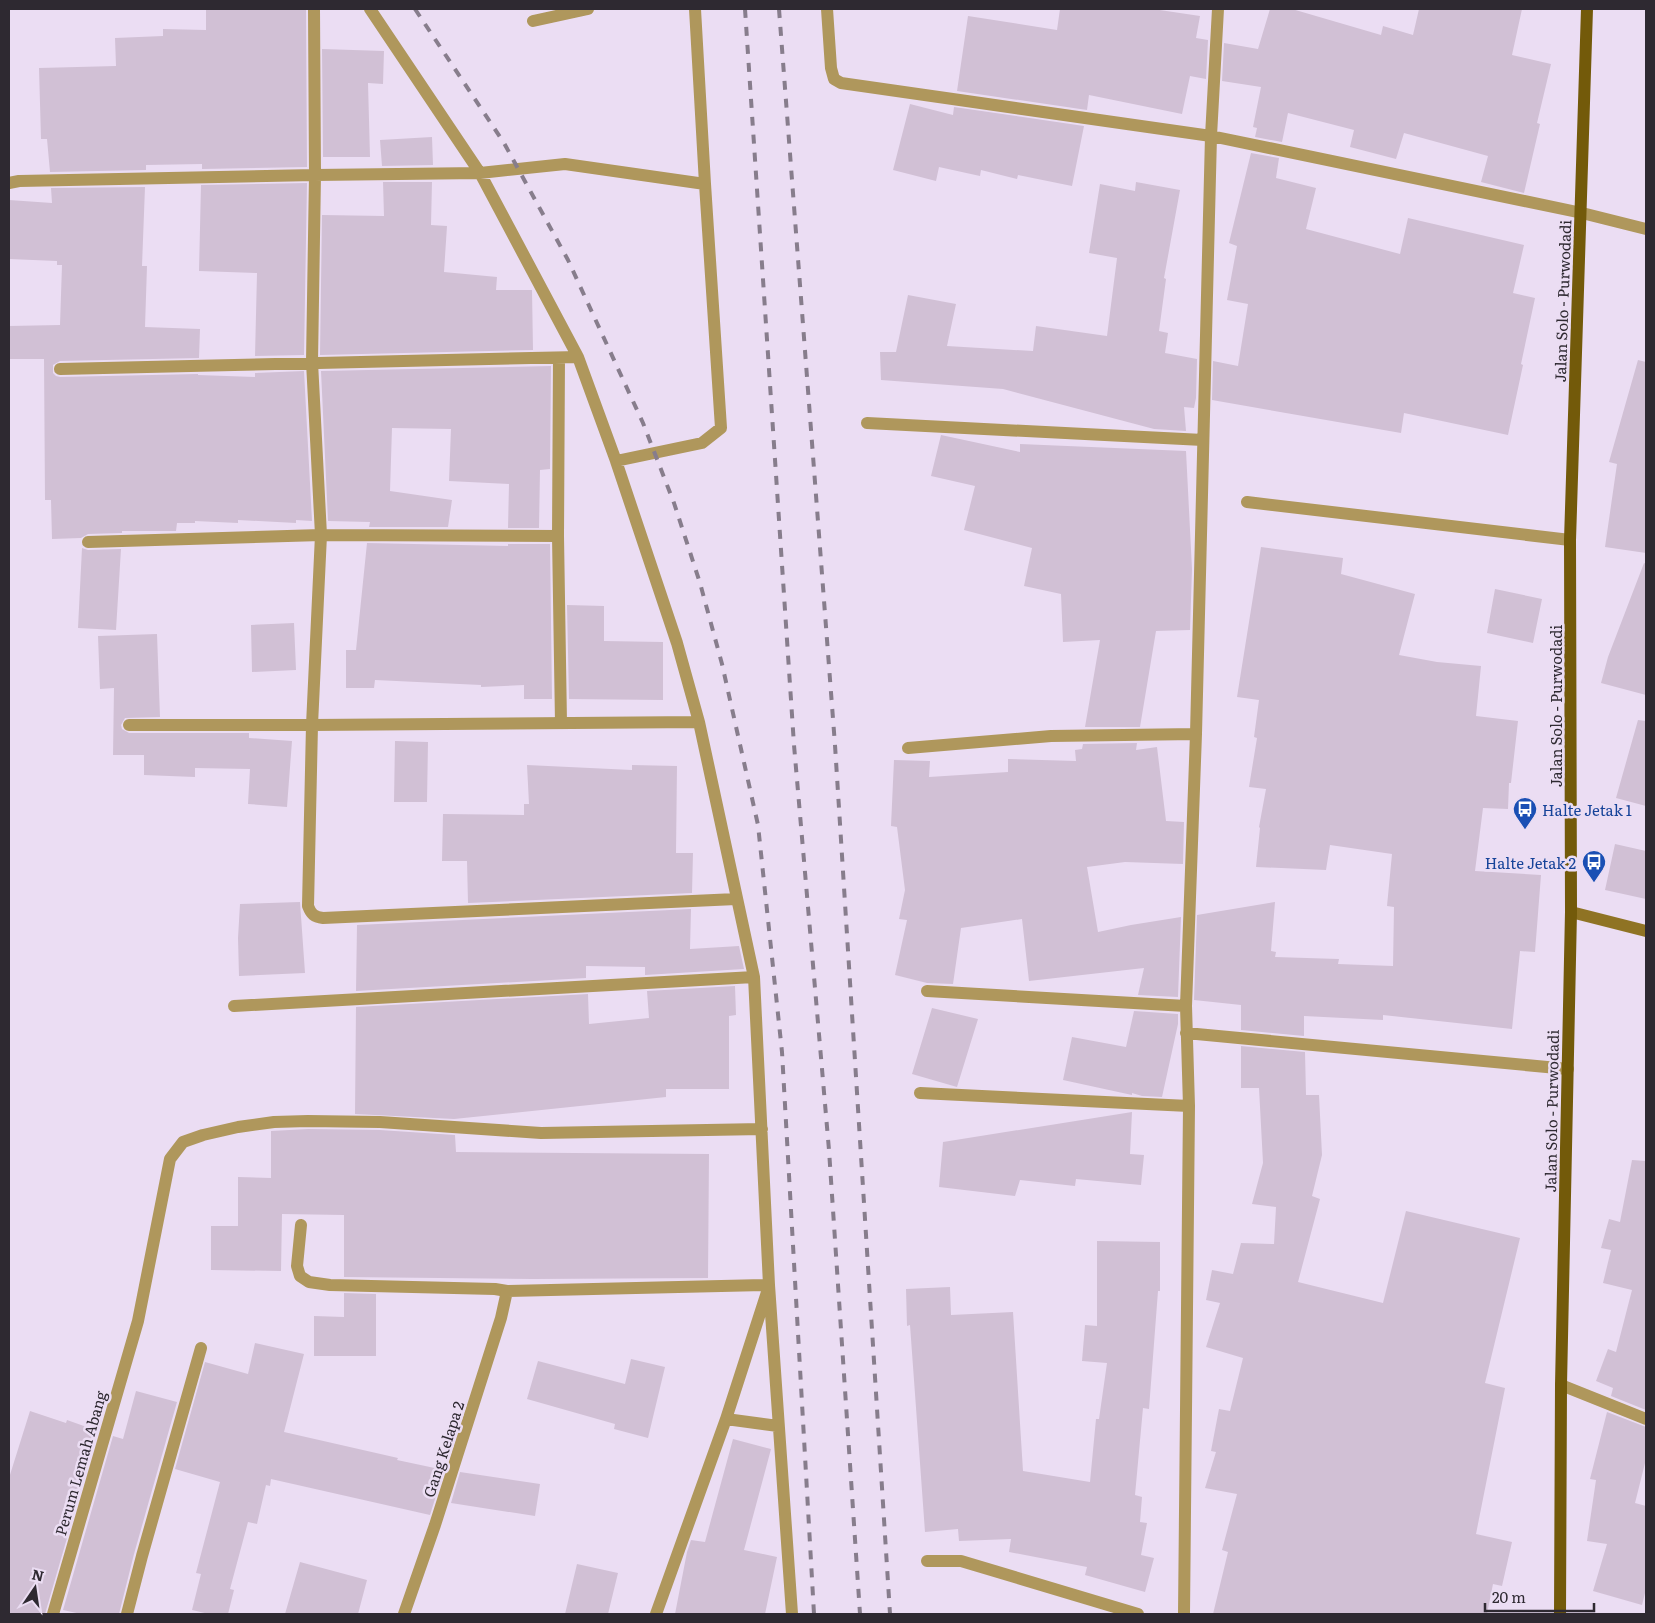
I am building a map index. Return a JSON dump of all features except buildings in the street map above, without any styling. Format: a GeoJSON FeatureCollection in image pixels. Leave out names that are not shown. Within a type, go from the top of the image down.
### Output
{"type":"FeatureCollection","features":[{"type":"Feature","properties":{"kind":"main road","name":"Jalan Solo - Purwodadi"},"geometry":{"type":"LineString","coordinates":[[1560,1614],[1561,1385],[1571,912],[1570,540],[1582,213],[1587,9]]}},
{"type":"Feature","properties":{"kind":"main road"},"geometry":{"type":"LineString","coordinates":[[1571,912],[1646,931]]}},
{"type":"Feature","properties":{"kind":"street"},"geometry":{"type":"LineString","coordinates":[[314,9],[315,175],[312,362],[321,535],[312,726],[308,906],[314,916],[332,918],[736,899]]}},
{"type":"Feature","properties":{"kind":"street"},"geometry":{"type":"LineString","coordinates":[[370,9],[480,173],[578,357],[616,461],[677,643],[698,722],[754,977],[769,1285],[792,1614]]}},
{"type":"Feature","properties":{"kind":"street"},"geometry":{"type":"LineString","coordinates":[[533,22],[588,9]]}},
{"type":"Feature","properties":{"kind":"street"},"geometry":{"type":"LineString","coordinates":[[616,461],[702,443],[721,428],[695,9]]}},
{"type":"Feature","properties":{"kind":"street"},"geometry":{"type":"LineString","coordinates":[[827,9],[831,68],[834,79],[841,83],[1211,136],[1582,213],[1646,229]]}},
{"type":"Feature","properties":{"kind":"street"},"geometry":{"type":"LineString","coordinates":[[1184,1614],[1189,1106],[1186,1006],[1196,734],[1211,136],[1218,9]]}},
{"type":"Feature","properties":{"kind":"street"},"geometry":{"type":"LineString","coordinates":[[14,182],[480,173],[565,164],[705,184]]}},
{"type":"Feature","properties":{"kind":"street"},"geometry":{"type":"LineString","coordinates":[[60,369],[578,357]]}},
{"type":"Feature","properties":{"kind":"street"},"geometry":{"type":"LineString","coordinates":[[559,358],[558,536],[561,723]]}},
{"type":"Feature","properties":{"kind":"street"},"geometry":{"type":"LineString","coordinates":[[868,423],[1203,440]]}},
{"type":"Feature","properties":{"kind":"street"},"geometry":{"type":"LineString","coordinates":[[1247,502],[1570,540]]}},
{"type":"Feature","properties":{"kind":"street"},"geometry":{"type":"LineString","coordinates":[[88,542],[321,535],[558,536]]}},
{"type":"Feature","properties":{"kind":"street"},"geometry":{"type":"LineString","coordinates":[[129,725],[312,726],[698,722]]}},
{"type":"Feature","properties":{"kind":"street"},"geometry":{"type":"LineString","coordinates":[[908,748],[1051,736],[1196,734]]}},
{"type":"Feature","properties":{"kind":"street"},"geometry":{"type":"LineString","coordinates":[[234,1006],[754,977]]}},
{"type":"Feature","properties":{"kind":"street"},"geometry":{"type":"LineString","coordinates":[[927,991],[1186,1006]]}},
{"type":"Feature","properties":{"kind":"street"},"geometry":{"type":"LineString","coordinates":[[1186,1033],[1568,1069]]}},
{"type":"Feature","properties":{"kind":"street"},"geometry":{"type":"LineString","coordinates":[[920,1093],[1189,1106]]}},
{"type":"Feature","properties":{"kind":"street","name":"Perum Lemah Abang"},"geometry":{"type":"LineString","coordinates":[[53,1614],[138,1321],[170,1159],[183,1142],[203,1135],[238,1128],[274,1122],[308,1121],[380,1122],[541,1133],[762,1129]]}},
{"type":"Feature","properties":{"kind":"street"},"geometry":{"type":"LineString","coordinates":[[301,1225],[297,1266],[300,1276],[309,1282],[330,1285],[495,1289],[507,1292],[769,1285]]}},
{"type":"Feature","properties":{"kind":"street"},"geometry":{"type":"LineString","coordinates":[[656,1614],[726,1419],[769,1285]]}},
{"type":"Feature","properties":{"kind":"street","name":"Gang Kelapa 2"},"geometry":{"type":"LineString","coordinates":[[404,1614],[477,1394],[501,1318],[507,1292]]}},
{"type":"Feature","properties":{"kind":"street"},"geometry":{"type":"LineString","coordinates":[[127,1614],[201,1348]]}},
{"type":"Feature","properties":{"kind":"street"},"geometry":{"type":"LineString","coordinates":[[1561,1385],[1646,1419]]}},
{"type":"Feature","properties":{"kind":"street"},"geometry":{"type":"LineString","coordinates":[[726,1419],[778,1426]]}},
{"type":"Feature","properties":{"kind":"street"},"geometry":{"type":"LineString","coordinates":[[927,1562],[961,1561],[1138,1614]]}},
{"type":"Feature","properties":{"kind":"railway"},"geometry":{"type":"LineString","coordinates":[[415,9],[504,143],[568,260],[643,423],[674,503],[700,583],[722,664],[758,825],[782,1052],[814,1614]]}},
{"type":"Feature","properties":{"kind":"railway"},"geometry":{"type":"LineString","coordinates":[[745,9],[794,745],[829,1150],[860,1614]]}},
{"type":"Feature","properties":{"kind":"railway"},"geometry":{"type":"LineString","coordinates":[[779,9],[835,745],[890,1614]]}},
{"type":"Feature","properties":{"kind":"place","name":"Halte Jetak 1"},"geometry":{"type":"Point","coordinates":[1525,830]}},
{"type":"Feature","properties":{"kind":"place","name":"Halte Jetak 2"},"geometry":{"type":"Point","coordinates":[1594,883]}}]}
